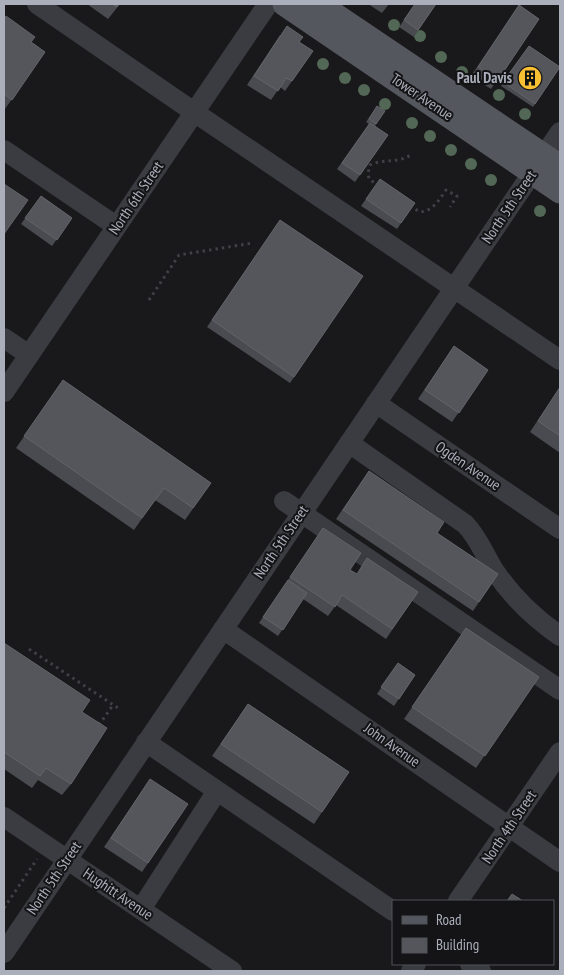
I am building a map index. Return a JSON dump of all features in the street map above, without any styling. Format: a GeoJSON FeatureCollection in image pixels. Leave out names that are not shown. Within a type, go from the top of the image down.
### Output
{"type":"FeatureCollection","features":[{"type":"Feature","properties":{"kind":"main road","name":"Tower Avenue"},"geometry":{"type":"LineString","coordinates":[[284,4],[546,165]]}},
{"type":"Feature","properties":{"kind":"main road","name":"Tower Avenue"},"geometry":{"type":"LineString","coordinates":[[318,4],[546,165],[560,191]]}},
{"type":"Feature","properties":{"kind":"street"},"geometry":{"type":"LineString","coordinates":[[37,4],[560,360]]}},
{"type":"Feature","properties":{"kind":"street","name":"North 6th Street"},"geometry":{"type":"LineString","coordinates":[[4,392],[268,4]]}},
{"type":"Feature","properties":{"kind":"street","name":"North 5th Street"},"geometry":{"type":"LineString","coordinates":[[4,953],[455,288],[546,165],[560,132]]}},
{"type":"Feature","properties":{"kind":"street"},"geometry":{"type":"LineString","coordinates":[[4,150],[116,226]]}},
{"type":"Feature","properties":{"kind":"street"},"geometry":{"type":"LineString","coordinates":[[4,338],[29,355]]}},
{"type":"Feature","properties":{"kind":"street","name":"Ogden Avenue"},"geometry":{"type":"LineString","coordinates":[[376,403],[560,529]]}},
{"type":"Feature","properties":{"kind":"street"},"geometry":{"type":"LineString","coordinates":[[349,443],[465,524],[476,537],[493,568],[527,611],[560,636]]}},
{"type":"Feature","properties":{"kind":"street"},"geometry":{"type":"LineString","coordinates":[[284,501],[560,690]]}},
{"type":"Feature","properties":{"kind":"street","name":"John Avenue"},"geometry":{"type":"LineString","coordinates":[[223,629],[560,862]]}},
{"type":"Feature","properties":{"kind":"street"},"geometry":{"type":"LineString","coordinates":[[146,742],[392,910]]}},
{"type":"Feature","properties":{"kind":"street","name":"North 4th Street"},"geometry":{"type":"LineString","coordinates":[[459,900],[560,752]]}},
{"type":"Feature","properties":{"kind":"street"},"geometry":{"type":"LineString","coordinates":[[141,910],[218,791]]}},
{"type":"Feature","properties":{"kind":"street","name":"Hughitt Avenue"},"geometry":{"type":"LineString","coordinates":[[4,817],[232,971]]}},
{"type":"Feature","properties":{"kind":"path"},"geometry":{"type":"LineString","coordinates":[[383,188],[369,179],[370,165],[378,161],[404,160],[412,154]]}},
{"type":"Feature","properties":{"kind":"path"},"geometry":{"type":"LineString","coordinates":[[406,203],[420,212],[427,212],[436,204],[446,190],[457,196],[450,206]]}},
{"type":"Feature","properties":{"kind":"path"},"geometry":{"type":"LineString","coordinates":[[149,300],[179,255],[253,243]]}},
{"type":"Feature","properties":{"kind":"path"},"geometry":{"type":"LineString","coordinates":[[29,649],[121,710]]}},
{"type":"Feature","properties":{"kind":"path"},"geometry":{"type":"LineString","coordinates":[[94,732],[113,705]]}},
{"type":"Feature","properties":{"kind":"path"},"geometry":{"type":"LineString","coordinates":[[4,908],[46,845]]}},
{"type":"Feature","properties":{"kind":"building"},"geometry":{"type":"Polygon","coordinates":[[[415,4],[436,4],[418,30],[404,20],[415,4]]]}},
{"type":"Feature","properties":{"kind":"building"},"geometry":{"type":"Polygon","coordinates":[[[519,5],[539,19],[498,80],[478,67],[519,5]]]}},
{"type":"Feature","properties":{"kind":"building"},"geometry":{"type":"Polygon","coordinates":[[[6,16],[35,37],[31,42],[45,52],[12,100],[4,94],[4,20],[6,16]]]}},
{"type":"Feature","properties":{"kind":"building"},"geometry":{"type":"Polygon","coordinates":[[[287,26],[303,37],[299,42],[313,51],[292,81],[286,78],[278,91],[254,76],[287,26]]]}},
{"type":"Feature","properties":{"kind":"building","name":"Paul Davis"},"geometry":{"type":"Polygon","coordinates":[[[529,46],[560,67],[535,104],[503,82],[529,46]]]}},
{"type":"Feature","properties":{"kind":"building"},"geometry":{"type":"Polygon","coordinates":[[[377,106],[385,111],[376,124],[369,119],[377,106]]]}},
{"type":"Feature","properties":{"kind":"building"},"geometry":{"type":"Polygon","coordinates":[[[370,123],[388,135],[360,175],[342,163],[370,123]]]}},
{"type":"Feature","properties":{"kind":"building"},"geometry":{"type":"Polygon","coordinates":[[[380,179],[415,203],[401,223],[366,199],[380,179]]]}},
{"type":"Feature","properties":{"kind":"building"},"geometry":{"type":"Polygon","coordinates":[[[4,184],[28,200],[4,234],[4,184]]]}},
{"type":"Feature","properties":{"kind":"building"},"geometry":{"type":"Polygon","coordinates":[[[41,196],[72,218],[57,240],[25,218],[41,196]]]}},
{"type":"Feature","properties":{"kind":"building"},"geometry":{"type":"Polygon","coordinates":[[[280,220],[363,276],[294,377],[212,320],[280,220]]]}},
{"type":"Feature","properties":{"kind":"building"},"geometry":{"type":"Polygon","coordinates":[[[454,346],[488,370],[459,413],[425,390],[454,346]]]}},
{"type":"Feature","properties":{"kind":"building"},"geometry":{"type":"Polygon","coordinates":[[[63,380],[211,483],[193,508],[164,488],[142,518],[24,436],[63,380]]]}},
{"type":"Feature","properties":{"kind":"building"},"geometry":{"type":"Polygon","coordinates":[[[560,387],[560,436],[538,421],[560,387]]]}},
{"type":"Feature","properties":{"kind":"building"},"geometry":{"type":"Polygon","coordinates":[[[369,471],[444,522],[437,533],[498,574],[479,602],[343,510],[369,471]]]}},
{"type":"Feature","properties":{"kind":"building"},"geometry":{"type":"Polygon","coordinates":[[[323,528],[361,553],[350,570],[357,574],[367,558],[418,592],[392,629],[342,595],[335,607],[290,577],[323,528]]]}},
{"type":"Feature","properties":{"kind":"building"},"geometry":{"type":"Polygon","coordinates":[[[288,580],[307,593],[283,630],[263,617],[288,580]]]}},
{"type":"Feature","properties":{"kind":"building"},"geometry":{"type":"Polygon","coordinates":[[[466,628],[539,677],[485,756],[412,707],[466,628]]]}},
{"type":"Feature","properties":{"kind":"building"},"geometry":{"type":"Polygon","coordinates":[[[4,643],[90,700],[82,712],[107,728],[71,784],[46,768],[40,776],[4,752],[4,643]]]}},
{"type":"Feature","properties":{"kind":"building"},"geometry":{"type":"Polygon","coordinates":[[[398,663],[415,675],[399,699],[381,687],[398,663]]]}},
{"type":"Feature","properties":{"kind":"building"},"geometry":{"type":"Polygon","coordinates":[[[248,704],[349,772],[322,812],[221,744],[248,704]]]}},
{"type":"Feature","properties":{"kind":"building"},"geometry":{"type":"Polygon","coordinates":[[[150,779],[188,804],[148,863],[111,838],[150,779]]]}},
{"type":"Feature","properties":{"kind":"building"},"geometry":{"type":"Polygon","coordinates":[[[512,894],[521,900],[508,900],[512,894]]]}},
{"type":"Feature","properties":{"kind":"place","name":"Paul Davis"},"geometry":{"type":"Point","coordinates":[530,78]}}]}
